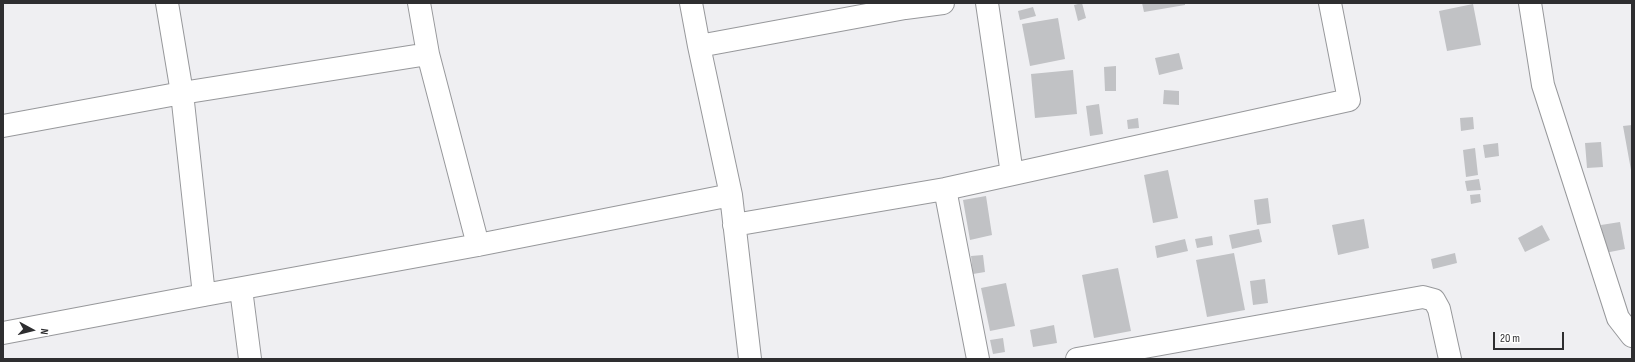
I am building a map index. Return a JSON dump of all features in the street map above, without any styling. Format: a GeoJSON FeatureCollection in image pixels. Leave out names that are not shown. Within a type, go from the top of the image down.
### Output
{"type":"FeatureCollection","features":[{"type":"Feature","properties":{"kind":"street"},"geometry":{"type":"LineString","coordinates":[[167,3],[182,93],[204,295]]}},
{"type":"Feature","properties":{"kind":"street"},"geometry":{"type":"LineString","coordinates":[[419,3],[428,54],[478,245]]}},
{"type":"Feature","properties":{"kind":"street"},"geometry":{"type":"LineString","coordinates":[[691,3],[731,195],[750,359]]}},
{"type":"Feature","properties":{"kind":"street"},"geometry":{"type":"LineString","coordinates":[[699,46],[904,6],[943,3]]}},
{"type":"Feature","properties":{"kind":"street"},"geometry":{"type":"LineString","coordinates":[[987,3],[1012,174]]}},
{"type":"Feature","properties":{"kind":"street"},"geometry":{"type":"LineString","coordinates":[[734,225],[945,189],[1349,100],[1330,3]]}},
{"type":"Feature","properties":{"kind":"street"},"geometry":{"type":"LineString","coordinates":[[1530,3],[1543,85],[1618,318],[1632,336]]}},
{"type":"Feature","properties":{"kind":"street"},"geometry":{"type":"LineString","coordinates":[[3,126],[182,93],[428,54]]}},
{"type":"Feature","properties":{"kind":"street"},"geometry":{"type":"LineString","coordinates":[[945,189],[978,359]]}},
{"type":"Feature","properties":{"kind":"street"},"geometry":{"type":"LineString","coordinates":[[3,333],[478,245],[731,195]]}},
{"type":"Feature","properties":{"kind":"street"},"geometry":{"type":"LineString","coordinates":[[241,289],[250,359]]}},
{"type":"Feature","properties":{"kind":"street"},"geometry":{"type":"LineString","coordinates":[[1077,359],[1423,297],[1434,300],[1439,309],[1450,359]]}},
{"type":"Feature","properties":{"kind":"building"},"geometry":{"type":"Polygon","coordinates":[[[1082,3],[1086,18],[1078,21],[1074,5],[1082,3]]]}},
{"type":"Feature","properties":{"kind":"building"},"geometry":{"type":"Polygon","coordinates":[[[1142,3],[1185,3],[1185,5],[1144,12],[1142,3]]]}},
{"type":"Feature","properties":{"kind":"building"},"geometry":{"type":"Polygon","coordinates":[[[1473,4],[1481,45],[1447,51],[1439,11],[1473,4]]]}},
{"type":"Feature","properties":{"kind":"building"},"geometry":{"type":"Polygon","coordinates":[[[1033,7],[1036,16],[1020,20],[1018,11],[1033,7]]]}},
{"type":"Feature","properties":{"kind":"building"},"geometry":{"type":"Polygon","coordinates":[[[1058,18],[1065,59],[1030,66],[1022,24],[1058,18]]]}},
{"type":"Feature","properties":{"kind":"building"},"geometry":{"type":"Polygon","coordinates":[[[1179,53],[1183,69],[1159,75],[1155,58],[1179,53]]]}},
{"type":"Feature","properties":{"kind":"building"},"geometry":{"type":"Polygon","coordinates":[[[1116,66],[1116,91],[1105,91],[1104,67],[1116,66]]]}},
{"type":"Feature","properties":{"kind":"building"},"geometry":{"type":"Polygon","coordinates":[[[1073,70],[1077,114],[1035,118],[1031,74],[1073,70]]]}},
{"type":"Feature","properties":{"kind":"building"},"geometry":{"type":"Polygon","coordinates":[[[1164,90],[1179,91],[1179,105],[1163,104],[1164,90]]]}},
{"type":"Feature","properties":{"kind":"building"},"geometry":{"type":"Polygon","coordinates":[[[1099,104],[1103,134],[1090,136],[1086,106],[1099,104]]]}},
{"type":"Feature","properties":{"kind":"building"},"geometry":{"type":"Polygon","coordinates":[[[1473,117],[1474,129],[1461,131],[1460,118],[1473,117]]]}},
{"type":"Feature","properties":{"kind":"building"},"geometry":{"type":"Polygon","coordinates":[[[1138,118],[1139,128],[1128,129],[1127,120],[1138,118]]]}},
{"type":"Feature","properties":{"kind":"building"},"geometry":{"type":"Polygon","coordinates":[[[1632,125],[1632,170],[1631,170],[1623,126],[1632,125]]]}},
{"type":"Feature","properties":{"kind":"building"},"geometry":{"type":"Polygon","coordinates":[[[1601,142],[1603,167],[1587,168],[1585,143],[1601,142]]]}},
{"type":"Feature","properties":{"kind":"building"},"geometry":{"type":"Polygon","coordinates":[[[1498,143],[1499,156],[1485,158],[1483,145],[1498,143]]]}},
{"type":"Feature","properties":{"kind":"building"},"geometry":{"type":"Polygon","coordinates":[[[1475,148],[1478,175],[1466,177],[1463,150],[1475,148]]]}},
{"type":"Feature","properties":{"kind":"building"},"geometry":{"type":"Polygon","coordinates":[[[1168,170],[1178,218],[1153,223],[1144,175],[1168,170]]]}},
{"type":"Feature","properties":{"kind":"building"},"geometry":{"type":"Polygon","coordinates":[[[1479,179],[1481,190],[1467,191],[1465,181],[1479,179]]]}},
{"type":"Feature","properties":{"kind":"building"},"geometry":{"type":"Polygon","coordinates":[[[1480,194],[1481,202],[1471,204],[1470,195],[1480,194]]]}},
{"type":"Feature","properties":{"kind":"building"},"geometry":{"type":"Polygon","coordinates":[[[986,196],[992,235],[970,240],[963,200],[986,196]]]}},
{"type":"Feature","properties":{"kind":"building"},"geometry":{"type":"Polygon","coordinates":[[[1268,198],[1271,223],[1257,225],[1254,200],[1268,198]]]}},
{"type":"Feature","properties":{"kind":"building"},"geometry":{"type":"Polygon","coordinates":[[[1364,219],[1369,248],[1338,255],[1332,225],[1364,219]]]}},
{"type":"Feature","properties":{"kind":"building"},"geometry":{"type":"Polygon","coordinates":[[[1620,222],[1625,249],[1605,253],[1601,225],[1620,222]]]}},
{"type":"Feature","properties":{"kind":"building"},"geometry":{"type":"Polygon","coordinates":[[[1542,225],[1550,240],[1525,252],[1518,238],[1542,225]]]}},
{"type":"Feature","properties":{"kind":"building"},"geometry":{"type":"Polygon","coordinates":[[[1259,229],[1262,242],[1232,249],[1229,235],[1259,229]]]}},
{"type":"Feature","properties":{"kind":"building"},"geometry":{"type":"Polygon","coordinates":[[[1212,236],[1213,245],[1197,248],[1195,239],[1212,236]]]}},
{"type":"Feature","properties":{"kind":"building"},"geometry":{"type":"Polygon","coordinates":[[[1185,239],[1188,251],[1157,258],[1155,246],[1185,239]]]}},
{"type":"Feature","properties":{"kind":"building"},"geometry":{"type":"Polygon","coordinates":[[[1234,253],[1245,310],[1207,317],[1196,260],[1234,253]]]}},
{"type":"Feature","properties":{"kind":"building"},"geometry":{"type":"Polygon","coordinates":[[[1455,253],[1457,263],[1433,269],[1431,259],[1455,253]]]}},
{"type":"Feature","properties":{"kind":"building"},"geometry":{"type":"Polygon","coordinates":[[[983,255],[985,272],[973,274],[971,256],[983,255]]]}},
{"type":"Feature","properties":{"kind":"building"},"geometry":{"type":"Polygon","coordinates":[[[1118,268],[1131,331],[1094,338],[1082,275],[1118,268]]]}},
{"type":"Feature","properties":{"kind":"building"},"geometry":{"type":"Polygon","coordinates":[[[1265,279],[1268,303],[1253,305],[1250,281],[1265,279]]]}},
{"type":"Feature","properties":{"kind":"building"},"geometry":{"type":"Polygon","coordinates":[[[1006,283],[1015,326],[990,331],[981,288],[1006,283]]]}},
{"type":"Feature","properties":{"kind":"building"},"geometry":{"type":"Polygon","coordinates":[[[1054,325],[1057,343],[1033,347],[1030,330],[1054,325]]]}},
{"type":"Feature","properties":{"kind":"building"},"geometry":{"type":"Polygon","coordinates":[[[1003,338],[1005,352],[993,354],[990,340],[1003,338]]]}}]}
